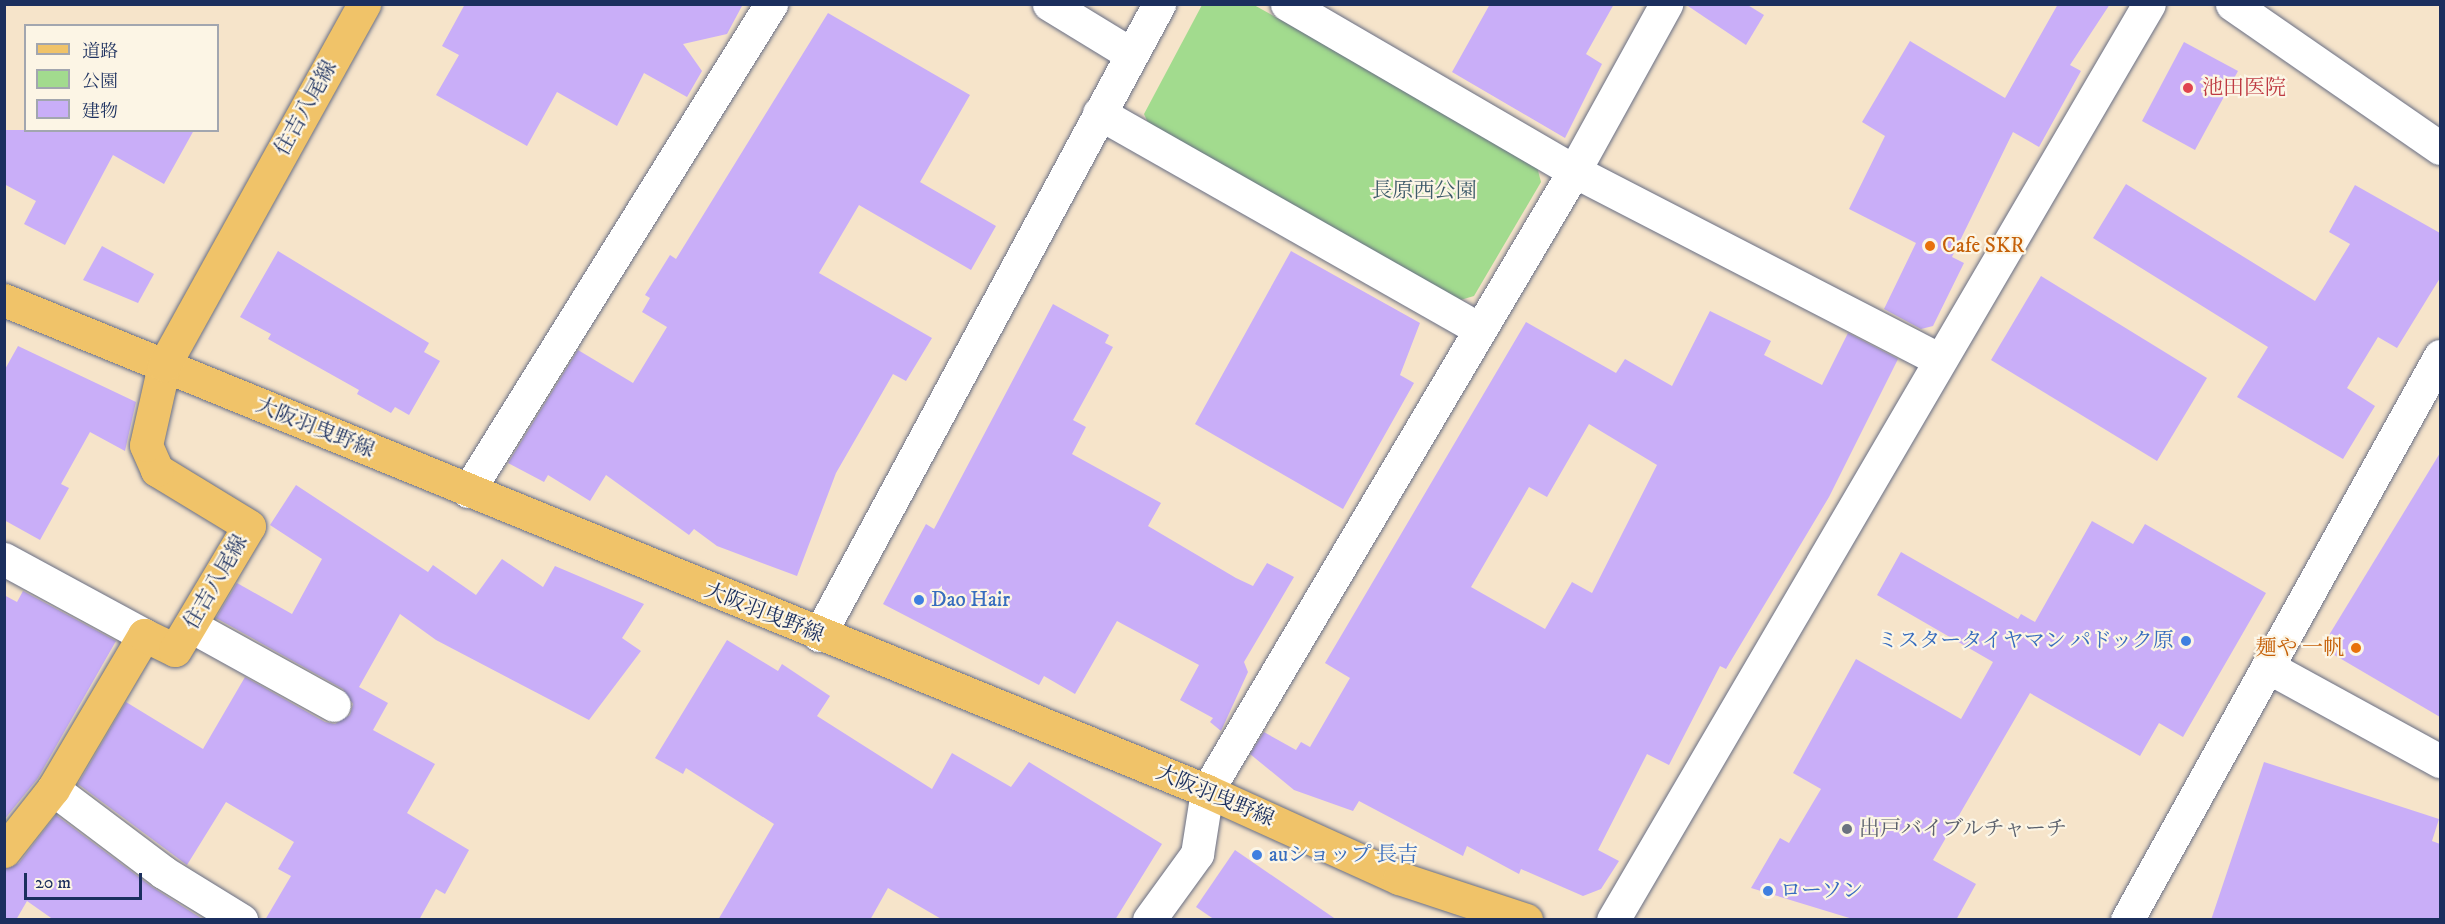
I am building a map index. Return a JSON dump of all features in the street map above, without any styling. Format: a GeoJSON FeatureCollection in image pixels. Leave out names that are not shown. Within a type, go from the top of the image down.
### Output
{"type":"FeatureCollection","features":[{"type":"Feature","properties":{"kind":"main road","name":"住吉八尾線"},"geometry":{"type":"LineString","coordinates":[[144,635],[175,650],[249,526],[157,470],[146,445],[164,365],[363,4]]}},
{"type":"Feature","properties":{"kind":"main road","name":"大阪羽曳野線"},"geometry":{"type":"LineString","coordinates":[[4,300],[819,635],[1207,791],[1400,878],[1526,920]]}},
{"type":"Feature","properties":{"kind":"main road"},"geometry":{"type":"LineString","coordinates":[[4,851],[53,789],[144,635]]}},
{"type":"Feature","properties":{"kind":"street"},"geometry":{"type":"LineString","coordinates":[[468,491],[771,4]]}},
{"type":"Feature","properties":{"kind":"street"},"geometry":{"type":"LineString","coordinates":[[1048,4],[1131,54]]}},
{"type":"Feature","properties":{"kind":"street"},"geometry":{"type":"LineString","coordinates":[[819,635],[1159,4]]}},
{"type":"Feature","properties":{"kind":"street"},"geometry":{"type":"LineString","coordinates":[[1287,4],[1574,171],[1940,359]]}},
{"type":"Feature","properties":{"kind":"street"},"geometry":{"type":"LineString","coordinates":[[1149,920],[1197,854],[1207,791],[1477,328],[1574,171],[1666,4]]}},
{"type":"Feature","properties":{"kind":"street"},"geometry":{"type":"LineString","coordinates":[[1613,920],[2149,4]]}},
{"type":"Feature","properties":{"kind":"street"},"geometry":{"type":"LineString","coordinates":[[2232,4],[2440,148]]}},
{"type":"Feature","properties":{"kind":"street"},"geometry":{"type":"LineString","coordinates":[[1099,112],[1477,328]]}},
{"type":"Feature","properties":{"kind":"street"},"geometry":{"type":"LineString","coordinates":[[2127,920],[2440,356]]}},
{"type":"Feature","properties":{"kind":"street"},"geometry":{"type":"LineString","coordinates":[[4,559],[144,635]]}},
{"type":"Feature","properties":{"kind":"street"},"geometry":{"type":"LineString","coordinates":[[191,626],[334,705]]}},
{"type":"Feature","properties":{"kind":"street"},"geometry":{"type":"LineString","coordinates":[[2268,667],[2440,761]]}},
{"type":"Feature","properties":{"kind":"street"},"geometry":{"type":"LineString","coordinates":[[53,789],[164,872],[241,920]]}},
{"type":"Feature","properties":{"kind":"green space","name":"長原西公園"},"geometry":{"type":"Polygon","coordinates":[[[1202,5],[1254,5],[1536,163],[1541,182],[1474,296],[1457,301],[1149,125],[1144,114],[1202,5]]]}},
{"type":"Feature","properties":{"kind":"building"},"geometry":{"type":"Polygon","coordinates":[[[465,4],[743,4],[727,34],[683,44],[702,71],[687,97],[644,73],[617,126],[557,92],[527,146],[436,95],[459,55],[442,46],[465,4]]]}},
{"type":"Feature","properties":{"kind":"building"},"geometry":{"type":"Polygon","coordinates":[[[1490,4],[1614,4],[1586,54],[1602,64],[1565,138],[1452,72],[1490,4]]]}},
{"type":"Feature","properties":{"kind":"building"},"geometry":{"type":"Polygon","coordinates":[[[1685,4],[1746,4],[1764,15],[1746,45],[1685,4]]]}},
{"type":"Feature","properties":{"kind":"building"},"geometry":{"type":"Polygon","coordinates":[[[2058,4],[2110,4],[2070,65],[2081,71],[2039,147],[2013,132],[1952,257],[1964,263],[1933,326],[1921,329],[1884,309],[1916,243],[1849,209],[1885,136],[1862,122],[1910,41],[2005,98],[2058,4]]]}},
{"type":"Feature","properties":{"kind":"building"},"geometry":{"type":"Polygon","coordinates":[[[828,13],[970,95],[920,182],[996,226],[971,270],[859,205],[819,273],[932,338],[906,381],[893,374],[836,473],[797,576],[717,546],[694,529],[689,535],[606,475],[590,501],[548,475],[544,482],[508,463],[578,350],[633,383],[667,327],[642,312],[650,298],[645,295],[670,255],[676,259],[828,13]]]}},
{"type":"Feature","properties":{"kind":"building"},"geometry":{"type":"Polygon","coordinates":[[[2184,42],[2238,71],[2195,150],[2142,121],[2184,42]]]}},
{"type":"Feature","properties":{"kind":"building"},"geometry":{"type":"Polygon","coordinates":[[[4,130],[193,132],[164,184],[113,155],[65,245],[24,224],[36,201],[4,184],[4,130]]]}},
{"type":"Feature","properties":{"kind":"building"},"geometry":{"type":"Polygon","coordinates":[[[2126,184],[2315,301],[2350,244],[2329,232],[2355,185],[2440,233],[2440,278],[2397,348],[2378,337],[2347,388],[2375,406],[2343,459],[2237,397],[2268,347],[2093,238],[2126,184]]]}},
{"type":"Feature","properties":{"kind":"building"},"geometry":{"type":"Polygon","coordinates":[[[102,246],[154,274],[138,303],[83,280],[102,246]]]}},
{"type":"Feature","properties":{"kind":"building"},"geometry":{"type":"Polygon","coordinates":[[[278,251],[429,343],[424,352],[440,361],[409,415],[395,407],[391,413],[357,394],[359,390],[268,339],[271,334],[240,317],[278,251]]]}},
{"type":"Feature","properties":{"kind":"building"},"geometry":{"type":"Polygon","coordinates":[[[1291,251],[1420,323],[1400,375],[1414,383],[1343,509],[1195,424],[1291,251]]]}},
{"type":"Feature","properties":{"kind":"building"},"geometry":{"type":"Polygon","coordinates":[[[2041,276],[2207,378],[2157,461],[1991,360],[2041,276]]]}},
{"type":"Feature","properties":{"kind":"building"},"geometry":{"type":"Polygon","coordinates":[[[1053,304],[1109,335],[1105,343],[1113,347],[1073,420],[1086,427],[1072,454],[1161,503],[1148,526],[1236,578],[1253,586],[1267,563],[1294,577],[1244,662],[1248,672],[1221,731],[1210,722],[1213,718],[1180,700],[1199,665],[1117,621],[1075,694],[1044,676],[1039,685],[883,604],[926,524],[934,529],[1053,304]]]}},
{"type":"Feature","properties":{"kind":"building"},"geometry":{"type":"Polygon","coordinates":[[[1710,311],[1771,341],[1764,355],[1822,385],[1848,333],[1898,359],[1829,497],[1726,669],[1720,666],[1669,765],[1647,754],[1598,850],[1619,861],[1601,889],[1583,896],[1521,869],[1519,874],[1467,846],[1463,856],[1359,801],[1353,811],[1294,790],[1250,754],[1264,732],[1296,750],[1301,742],[1310,747],[1350,678],[1325,663],[1526,322],[1616,373],[1625,359],[1672,386],[1710,311]],[[1589,424],[1547,497],[1529,487],[1471,587],[1545,629],[1572,582],[1592,593],[1657,465],[1589,424]]]}},
{"type":"Feature","properties":{"kind":"building"},"geometry":{"type":"Polygon","coordinates":[[[18,346],[136,402],[125,451],[90,432],[61,484],[69,488],[40,540],[4,520],[4,371],[18,346]]]}},
{"type":"Feature","properties":{"kind":"building"},"geometry":{"type":"Polygon","coordinates":[[[2440,453],[2440,717],[2331,653],[2326,640],[2440,453]]]}},
{"type":"Feature","properties":{"kind":"building"},"geometry":{"type":"Polygon","coordinates":[[[296,485],[428,572],[433,565],[476,595],[502,559],[543,587],[555,566],[644,604],[622,638],[641,651],[589,720],[436,640],[400,614],[359,687],[388,703],[373,730],[435,764],[407,813],[469,850],[445,894],[436,889],[419,920],[265,920],[291,876],[278,869],[294,842],[226,802],[187,865],[78,784],[126,702],[203,749],[245,677],[325,722],[335,724],[350,715],[353,704],[343,689],[216,618],[237,583],[292,614],[322,559],[270,525],[296,485]]]}},
{"type":"Feature","properties":{"kind":"building"},"geometry":{"type":"Polygon","coordinates":[[[2092,521],[2133,544],[2145,524],[2266,593],[2183,737],[2159,723],[2140,756],[2030,693],[1933,860],[1976,884],[1956,920],[1856,920],[1751,888],[1780,838],[1789,843],[1821,789],[1793,773],[1856,659],[1961,719],[1993,662],[1877,595],[1901,552],[2018,619],[2021,614],[2035,622],[2092,521]]]}},
{"type":"Feature","properties":{"kind":"building"},"geometry":{"type":"Polygon","coordinates":[[[23,591],[116,641],[38,778],[4,820],[4,595],[17,602],[23,591]]]}},
{"type":"Feature","properties":{"kind":"building"},"geometry":{"type":"Polygon","coordinates":[[[727,640],[778,671],[782,664],[830,696],[817,716],[932,789],[952,753],[1011,787],[1029,762],[1162,844],[1115,920],[943,920],[888,888],[870,920],[718,920],[774,824],[686,768],[683,774],[655,758],[727,640]]]}},
{"type":"Feature","properties":{"kind":"building"},"geometry":{"type":"Polygon","coordinates":[[[2264,762],[2439,819],[2432,841],[2440,844],[2440,920],[2211,920],[2264,762]]]}},
{"type":"Feature","properties":{"kind":"building"},"geometry":{"type":"Polygon","coordinates":[[[56,815],[152,887],[204,920],[54,920],[27,901],[16,920],[4,920],[4,869],[19,863],[56,815]]]}},
{"type":"Feature","properties":{"kind":"building"},"geometry":{"type":"Polygon","coordinates":[[[1235,850],[1337,920],[1215,920],[1196,907],[1235,850]]]}},
{"type":"Feature","properties":{"kind":"place","name":"池田医院"},"geometry":{"type":"Point","coordinates":[2188,88]}},
{"type":"Feature","properties":{"kind":"place","name":"Cafe SKR"},"geometry":{"type":"Point","coordinates":[1930,246]}},
{"type":"Feature","properties":{"kind":"place","name":"Dao Hair"},"geometry":{"type":"Point","coordinates":[919,600]}},
{"type":"Feature","properties":{"kind":"place","name":"ミスタータイヤマン パドック原"},"geometry":{"type":"Point","coordinates":[2186,641]}},
{"type":"Feature","properties":{"kind":"place","name":"麺や 一帆"},"geometry":{"type":"Point","coordinates":[2356,648]}},
{"type":"Feature","properties":{"kind":"place","name":"出戸バイブルチャーチ"},"geometry":{"type":"Point","coordinates":[1847,829]}},
{"type":"Feature","properties":{"kind":"place","name":"auショップ 長吉"},"geometry":{"type":"Point","coordinates":[1257,855]}},
{"type":"Feature","properties":{"kind":"place","name":"ローソン"},"geometry":{"type":"Point","coordinates":[1768,891]}}]}
